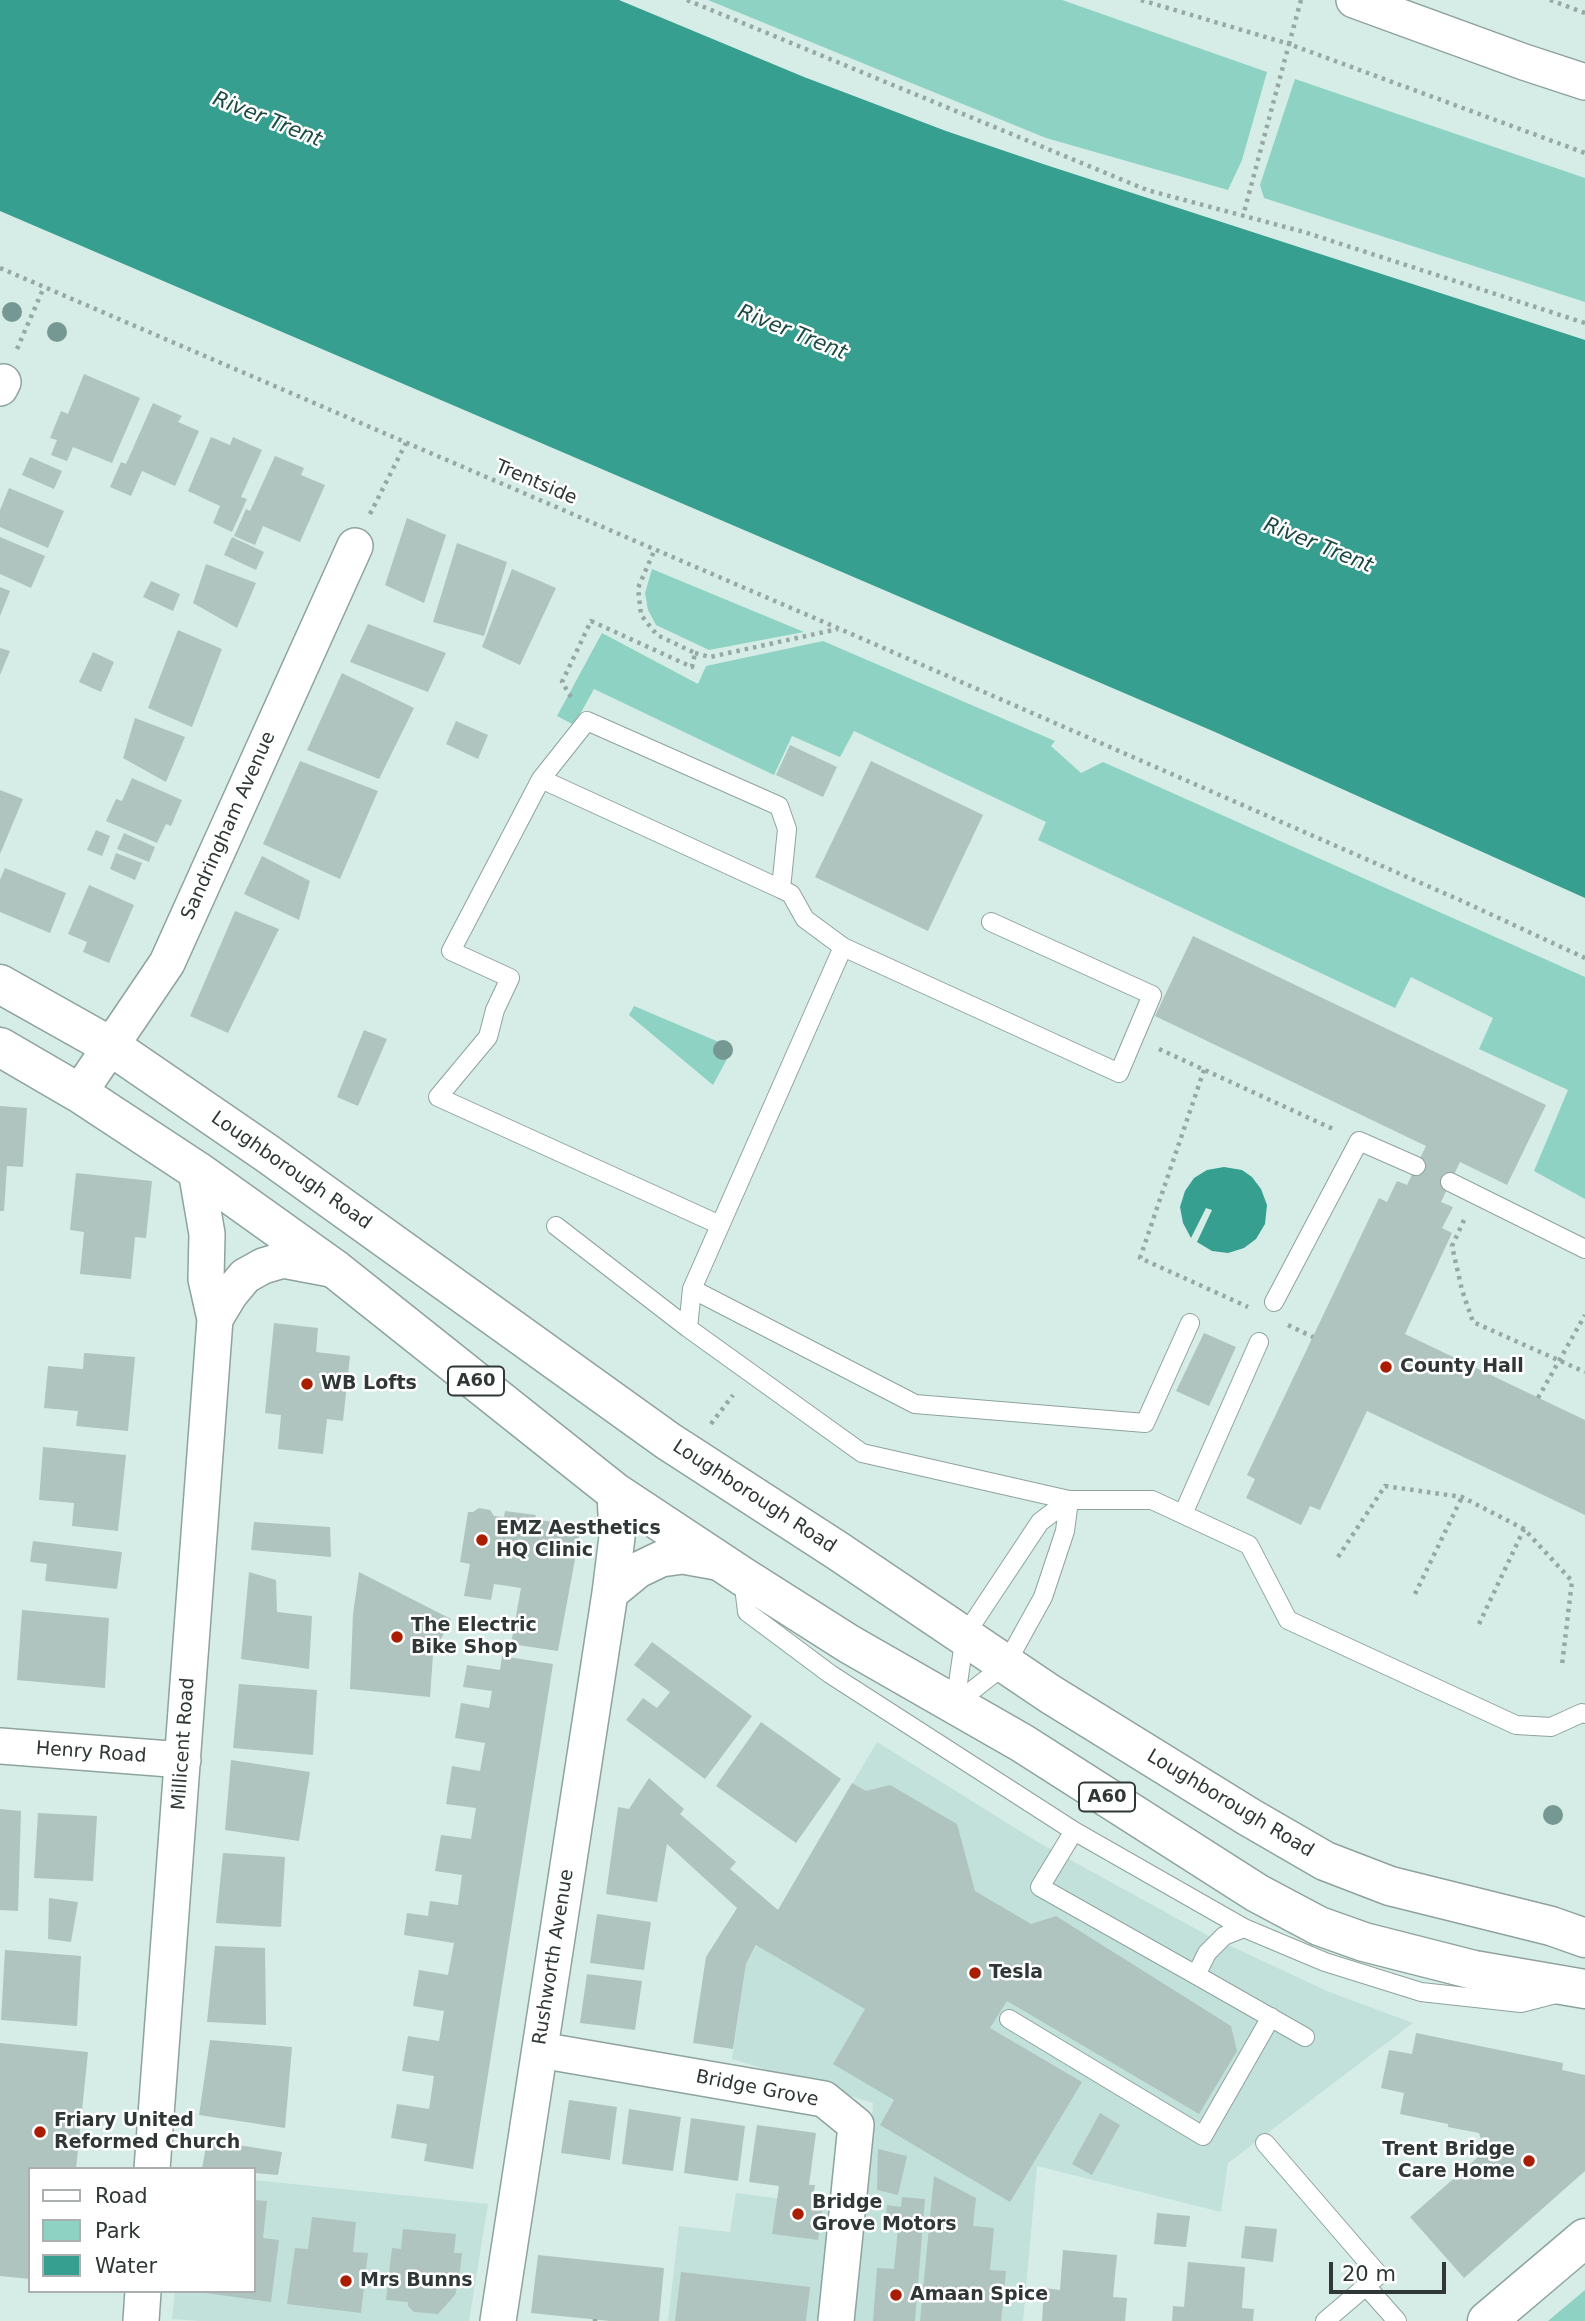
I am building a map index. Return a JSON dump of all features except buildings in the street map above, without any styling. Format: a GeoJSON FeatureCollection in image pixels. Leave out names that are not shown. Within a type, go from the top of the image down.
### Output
{"type":"FeatureCollection","features":[{"type":"Feature","properties":{"kind":"main road","name":"Loughborough Road"},"geometry":{"type":"LineString","coordinates":[[0,984],[112,1046],[268,1154],[668,1441],[1061,1701],[1325,1861],[1390,1886],[1574,1928]]}},
{"type":"Feature","properties":{"kind":"main road","name":"A60"},"geometry":{"type":"LineString","coordinates":[[0,1047],[79,1093],[196,1170],[336,1270],[615,1492],[849,1644],[1022,1743],[1256,1893],[1319,1926],[1364,1942],[1411,1955],[1581,1989]]}},
{"type":"Feature","properties":{"kind":"main road"},"geometry":{"type":"LineString","coordinates":[[1487,2321],[1585,2238]]}},
{"type":"Feature","properties":{"kind":"street"},"geometry":{"type":"LineString","coordinates":[[1354,0],[1585,82]]}},
{"type":"Feature","properties":{"kind":"street","name":"Sandringham Avenue"},"geometry":{"type":"LineString","coordinates":[[79,1093],[167,963],[355,546]]}},
{"type":"Feature","properties":{"kind":"street","name":"Millicent Road"},"geometry":{"type":"LineString","coordinates":[[152,2167],[215,1319],[206,1279],[207,1234],[196,1170]]}},
{"type":"Feature","properties":{"kind":"street","name":"Millicent Road"},"geometry":{"type":"LineString","coordinates":[[215,1319],[245,1276],[263,1266],[283,1260],[336,1270]]}},
{"type":"Feature","properties":{"kind":"street","name":"Rushworth Avenue"},"geometry":{"type":"LineString","coordinates":[[498,2321],[610,1593],[617,1536],[615,1492]]}},
{"type":"Feature","properties":{"kind":"street"},"geometry":{"type":"LineString","coordinates":[[610,1593],[638,1570],[661,1559],[683,1556],[732,1570]]}},
{"type":"Feature","properties":{"kind":"street","name":"Henry Road"},"geometry":{"type":"LineString","coordinates":[[0,1746],[183,1760]]}},
{"type":"Feature","properties":{"kind":"street","name":"Bridge Grove"},"geometry":{"type":"LineString","coordinates":[[540,2050],[824,2099],[856,2125],[836,2321]]}},
{"type":"Feature","properties":{"kind":"street"},"geometry":{"type":"LineString","coordinates":[[141,2321],[143,2293]]}},
{"type":"Feature","properties":{"kind":"lane"},"geometry":{"type":"LineString","coordinates":[[720,1225],[438,1097],[488,1037],[495,1010],[510,978],[451,951],[541,779],[587,721],[779,806],[787,829],[781,889]]}},
{"type":"Feature","properties":{"kind":"lane"},"geometry":{"type":"LineString","coordinates":[[541,779],[790,894],[805,919],[843,947],[1119,1073],[1152,995],[991,922]]}},
{"type":"Feature","properties":{"kind":"lane"},"geometry":{"type":"LineString","coordinates":[[688,1328],[692,1289],[843,947]]}},
{"type":"Feature","properties":{"kind":"lane"},"geometry":{"type":"LineString","coordinates":[[1276,1312],[1359,1140],[1416,1166]]}},
{"type":"Feature","properties":{"kind":"lane"},"geometry":{"type":"LineString","coordinates":[[1450,1182],[1585,1249]]}},
{"type":"Feature","properties":{"kind":"lane"},"geometry":{"type":"LineString","coordinates":[[556,1226],[688,1328],[862,1453],[1069,1500],[1152,1500],[1249,1545],[1288,1620],[1516,1726],[1551,1727],[1581,1713],[1585,1714]]}},
{"type":"Feature","properties":{"kind":"lane"},"geometry":{"type":"LineString","coordinates":[[692,1289],[915,1404],[1145,1423],[1190,1323]]}},
{"type":"Feature","properties":{"kind":"lane"},"geometry":{"type":"LineString","coordinates":[[1183,1514],[1259,1342]]}},
{"type":"Feature","properties":{"kind":"lane"},"geometry":{"type":"LineString","coordinates":[[955,1704],[965,1635],[1040,1522],[1069,1500]]}},
{"type":"Feature","properties":{"kind":"lane"},"geometry":{"type":"LineString","coordinates":[[955,1704],[1006,1664],[1043,1597],[1065,1531],[1069,1500]]}},
{"type":"Feature","properties":{"kind":"lane","name":"A60"},"geometry":{"type":"LineString","coordinates":[[732,1570],[747,1612],[830,1674],[1074,1831],[1244,1928],[1325,1962],[1421,1992],[1521,2003],[1581,1989]]}},
{"type":"Feature","properties":{"kind":"lane"},"geometry":{"type":"LineString","coordinates":[[1074,1831],[1040,1887],[1305,2037]]}},
{"type":"Feature","properties":{"kind":"lane"},"geometry":{"type":"LineString","coordinates":[[1196,1975],[1207,1953],[1224,1936],[1244,1928]]}},
{"type":"Feature","properties":{"kind":"lane"},"geometry":{"type":"LineString","coordinates":[[1009,2020],[1203,2136],[1271,2017]]}},
{"type":"Feature","properties":{"kind":"lane"},"geometry":{"type":"LineString","coordinates":[[1265,2143],[1378,2275],[1325,2321]]}},
{"type":"Feature","properties":{"kind":"lane"},"geometry":{"type":"LineString","coordinates":[[1366,2286],[1397,2321]]}},
{"type":"Feature","properties":{"kind":"path"},"geometry":{"type":"LineString","coordinates":[[687,0],[1147,190],[1304,232],[1585,323]]}},
{"type":"Feature","properties":{"kind":"path"},"geometry":{"type":"LineString","coordinates":[[1141,0],[1289,44],[1585,153]]}},
{"type":"Feature","properties":{"kind":"path"},"geometry":{"type":"LineString","coordinates":[[1243,216],[1301,0]]}},
{"type":"Feature","properties":{"kind":"path"},"geometry":{"type":"LineString","coordinates":[[1549,0],[1585,13]]}},
{"type":"Feature","properties":{"kind":"path","name":"Trentside"},"geometry":{"type":"LineString","coordinates":[[0,268],[840,629],[1450,895],[1585,958]]}},
{"type":"Feature","properties":{"kind":"path"},"geometry":{"type":"LineString","coordinates":[[1,385],[44,287]]}},
{"type":"Feature","properties":{"kind":"path"},"geometry":{"type":"LineString","coordinates":[[355,546],[406,443]]}},
{"type":"Feature","properties":{"kind":"path"},"geometry":{"type":"LineString","coordinates":[[655,549],[638,588],[641,615],[657,635],[695,653],[710,657],[840,629]]}},
{"type":"Feature","properties":{"kind":"path"},"geometry":{"type":"LineString","coordinates":[[587,721],[562,682],[591,621],[692,667],[695,653]]}},
{"type":"Feature","properties":{"kind":"path"},"geometry":{"type":"LineString","coordinates":[[1134,1038],[1359,1140]]}},
{"type":"Feature","properties":{"kind":"path"},"geometry":{"type":"LineString","coordinates":[[1204,1070],[1140,1258],[1253,1310]]}},
{"type":"Feature","properties":{"kind":"path"},"geometry":{"type":"LineString","coordinates":[[1475,1194],[1452,1246],[1473,1322],[1585,1372]]}},
{"type":"Feature","properties":{"kind":"path"},"geometry":{"type":"LineString","coordinates":[[1276,1312],[1313,1337]]}},
{"type":"Feature","properties":{"kind":"path"},"geometry":{"type":"LineString","coordinates":[[1538,1398],[1585,1315]]}},
{"type":"Feature","properties":{"kind":"path"},"geometry":{"type":"LineString","coordinates":[[708,1428],[732,1394],[740,1399]]}},
{"type":"Feature","properties":{"kind":"path"},"geometry":{"type":"LineString","coordinates":[[1338,1557],[1385,1486],[1462,1497],[1524,1529],[1573,1581],[1562,1665]]}},
{"type":"Feature","properties":{"kind":"path"},"geometry":{"type":"LineString","coordinates":[[1415,1594],[1462,1497]]}},
{"type":"Feature","properties":{"kind":"path"},"geometry":{"type":"LineString","coordinates":[[1479,1624],[1524,1529]]}},
{"type":"Feature","properties":{"kind":"shaded area"},"geometry":{"type":"Polygon","coordinates":[[[877,1742],[1036,1841],[1207,1935],[1327,1991],[1413,2023],[1228,2163],[1221,2212],[1037,2166],[1023,2321],[668,2321],[679,2226],[730,2232],[736,2193],[866,2210],[873,2103],[732,2059],[746,1964],[877,1742]]]}},
{"type":"Feature","properties":{"kind":"shaded area"},"geometry":{"type":"Polygon","coordinates":[[[256,2180],[488,2204],[469,2321],[172,2319],[175,2293],[256,2293],[256,2180]]]}},
{"type":"Feature","properties":{"kind":"green space"},"geometry":{"type":"Polygon","coordinates":[[[708,0],[1062,0],[1267,72],[1242,160],[1228,190],[1046,138],[708,0]]]}},
{"type":"Feature","properties":{"kind":"green space"},"geometry":{"type":"Polygon","coordinates":[[[1295,79],[1585,178],[1585,302],[1264,198],[1260,185],[1295,79]]]}},
{"type":"Feature","properties":{"kind":"green space"},"geometry":{"type":"Polygon","coordinates":[[[652,569],[804,632],[709,650],[656,625],[648,610],[645,593],[652,569]]]}},
{"type":"Feature","properties":{"kind":"green space"},"geometry":{"type":"Polygon","coordinates":[[[602,633],[698,684],[706,666],[823,641],[1055,741],[1051,746],[1081,773],[1103,762],[1585,977],[1585,1199],[1534,1171],[1568,1090],[1479,1049],[1493,1018],[1411,977],[1395,1008],[1038,840],[1046,822],[854,731],[840,757],[792,736],[774,775],[594,689],[574,725],[557,716],[602,633]]]}},
{"type":"Feature","properties":{"kind":"green space"},"geometry":{"type":"Polygon","coordinates":[[[634,1006],[733,1048],[713,1085],[629,1015],[634,1006]]]}},
{"type":"Feature","properties":{"kind":"green space"},"geometry":{"type":"Polygon","coordinates":[[[1585,2290],[1585,2321],[1548,2321],[1585,2290]]]}},
{"type":"Feature","properties":{"kind":"water","name":"River Trent"},"geometry":{"type":"Polygon","coordinates":[[[0,0],[619,0],[804,77],[946,131],[1585,340],[1585,898],[1215,732],[0,211],[0,0]]]}},
{"type":"Feature","properties":{"kind":"water"},"geometry":{"type":"Polygon","coordinates":[[[1224,1167],[1242,1170],[1252,1177],[1261,1189],[1267,1205],[1265,1224],[1256,1239],[1244,1248],[1228,1253],[1212,1251],[1197,1242],[1212,1210],[1206,1208],[1191,1238],[1183,1223],[1180,1207],[1185,1191],[1194,1178],[1207,1170],[1224,1167]]]}},
{"type":"Feature","properties":{"kind":"place","name":"County Hall"},"geometry":{"type":"Point","coordinates":[1386,1367]}},
{"type":"Feature","properties":{"kind":"place","name":"WB Lofts"},"geometry":{"type":"Point","coordinates":[307,1384]}},
{"type":"Feature","properties":{"kind":"place","name":"EMZ Aesthetics HQ Clinic"},"geometry":{"type":"Point","coordinates":[482,1540]}},
{"type":"Feature","properties":{"kind":"place","name":"The Electric Bike Shop"},"geometry":{"type":"Point","coordinates":[397,1637]}},
{"type":"Feature","properties":{"kind":"place","name":"Tesla"},"geometry":{"type":"Point","coordinates":[975,1973]}},
{"type":"Feature","properties":{"kind":"place","name":"Friary United Reformed Church"},"geometry":{"type":"Point","coordinates":[40,2132]}},
{"type":"Feature","properties":{"kind":"place","name":"Trent Bridge Care Home"},"geometry":{"type":"Point","coordinates":[1529,2161]}},
{"type":"Feature","properties":{"kind":"place","name":"Bridge Grove Motors"},"geometry":{"type":"Point","coordinates":[798,2214]}},
{"type":"Feature","properties":{"kind":"place","name":"Mrs Bunns"},"geometry":{"type":"Point","coordinates":[346,2281]}},
{"type":"Feature","properties":{"kind":"place","name":"Amaan Spice"},"geometry":{"type":"Point","coordinates":[896,2295]}}]}
